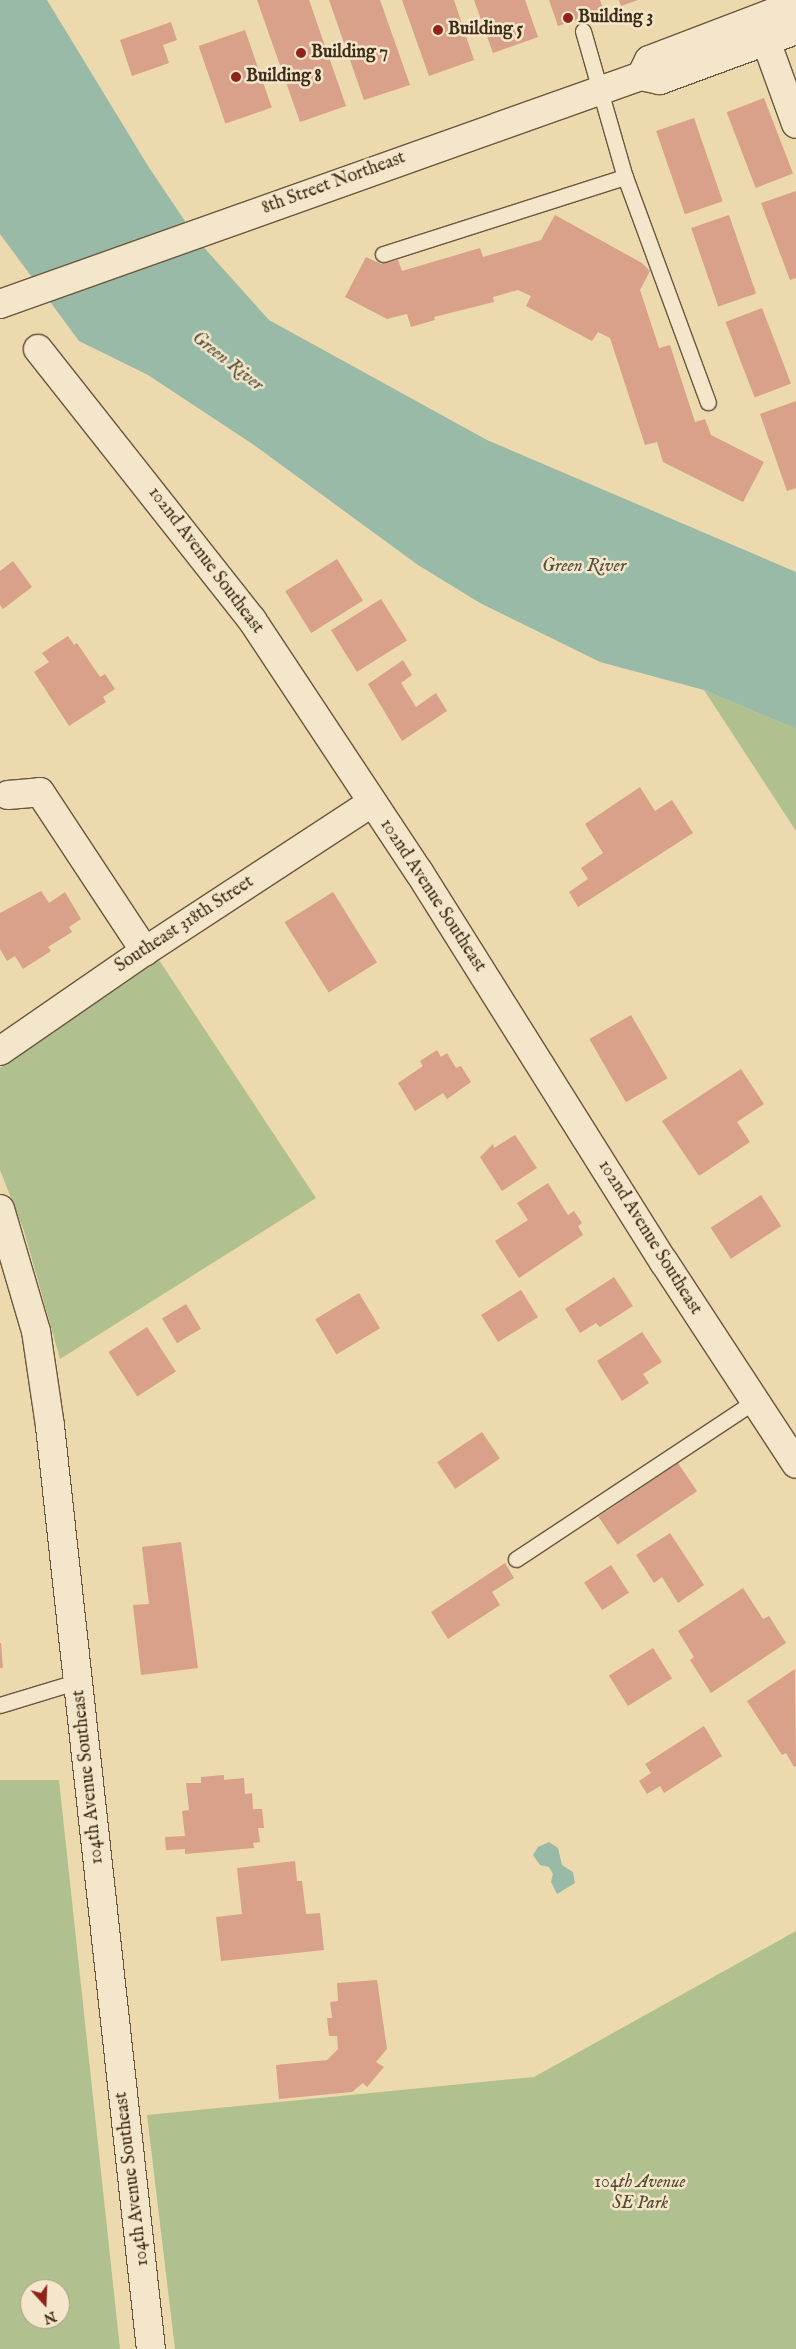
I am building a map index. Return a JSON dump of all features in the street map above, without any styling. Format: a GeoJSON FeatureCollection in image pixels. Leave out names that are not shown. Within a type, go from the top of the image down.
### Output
{"type":"FeatureCollection","features":[{"type":"Feature","properties":{"kind":"street"},"geometry":{"type":"LineString","coordinates":[[641,76],[649,60],[796,4]]}},
{"type":"Feature","properties":{"kind":"street","name":"8th Street Northeast"},"geometry":{"type":"LineString","coordinates":[[0,304],[600,90],[641,76],[660,80],[796,30]]}},
{"type":"Feature","properties":{"kind":"street"},"geometry":{"type":"LineString","coordinates":[[766,41],[796,124]]}},
{"type":"Feature","properties":{"kind":"street","name":"102nd Avenue Southeast"},"geometry":{"type":"LineString","coordinates":[[38,349],[252,620],[419,872],[664,1262],[796,1464]]}},
{"type":"Feature","properties":{"kind":"street"},"geometry":{"type":"LineString","coordinates":[[8,795],[40,792],[145,951]]}},
{"type":"Feature","properties":{"kind":"street","name":"Southeast 318th Street"},"geometry":{"type":"LineString","coordinates":[[0,1051],[145,951],[372,803]]}},
{"type":"Feature","properties":{"kind":"street","name":"104th Avenue Southeast"},"geometry":{"type":"LineString","coordinates":[[0,1209],[36,1331],[50,1426],[151,2349]]}},
{"type":"Feature","properties":{"kind":"lane"},"geometry":{"type":"LineString","coordinates":[[583,31],[625,177],[708,402]]}},
{"type":"Feature","properties":{"kind":"lane"},"geometry":{"type":"LineString","coordinates":[[383,254],[625,177]]}},
{"type":"Feature","properties":{"kind":"lane"},"geometry":{"type":"LineString","coordinates":[[516,1559],[755,1401]]}},
{"type":"Feature","properties":{"kind":"lane"},"geometry":{"type":"LineString","coordinates":[[0,1705],[79,1681]]}},
{"type":"Feature","properties":{"kind":"green space"},"geometry":{"type":"Polygon","coordinates":[[[704,690],[796,729],[796,831],[704,690]]]}},
{"type":"Feature","properties":{"kind":"green space"},"geometry":{"type":"Polygon","coordinates":[[[159,960],[316,1198],[60,1359],[24,1231],[0,1170],[0,1068],[159,960]]]}},
{"type":"Feature","properties":{"kind":"green space"},"geometry":{"type":"Polygon","coordinates":[[[0,1780],[59,1780],[120,2349],[0,2349],[0,1780]]]}},
{"type":"Feature","properties":{"kind":"green space","name":"104th Avenue SE Park"},"geometry":{"type":"Polygon","coordinates":[[[796,1931],[796,2349],[175,2349],[147,2115],[534,2077],[796,1931]]]}},
{"type":"Feature","properties":{"kind":"water","name":"Green River"},"geometry":{"type":"Polygon","coordinates":[[[0,0],[47,0],[148,166],[199,242],[269,320],[487,440],[796,572],[796,729],[704,690],[600,662],[480,603],[418,565],[254,445],[148,375],[79,341],[0,234],[0,0]]]}},
{"type":"Feature","properties":{"kind":"water"},"geometry":{"type":"Polygon","coordinates":[[[549,1842],[558,1848],[562,1865],[573,1872],[575,1883],[557,1894],[551,1882],[553,1874],[549,1867],[540,1865],[533,1855],[538,1847],[549,1842]]]}},
{"type":"Feature","properties":{"kind":"building","name":"Building 7"},"geometry":{"type":"Polygon","coordinates":[[[257,0],[309,0],[346,106],[300,122],[257,0]]]}},
{"type":"Feature","properties":{"kind":"building"},"geometry":{"type":"Polygon","coordinates":[[[329,0],[380,0],[410,85],[364,100],[329,0]]]}},
{"type":"Feature","properties":{"kind":"building","name":"Building 5"},"geometry":{"type":"Polygon","coordinates":[[[402,0],[454,0],[474,60],[429,76],[402,0]]]}},
{"type":"Feature","properties":{"kind":"building"},"geometry":{"type":"Polygon","coordinates":[[[474,0],[525,0],[538,37],[493,53],[474,0]]]}},
{"type":"Feature","properties":{"kind":"building","name":"Building 3"},"geometry":{"type":"Polygon","coordinates":[[[549,0],[600,0],[604,11],[558,26],[549,0]]]}},
{"type":"Feature","properties":{"kind":"building"},"geometry":{"type":"Polygon","coordinates":[[[619,0],[638,0],[621,6],[619,0]]]}},
{"type":"Feature","properties":{"kind":"building"},"geometry":{"type":"Polygon","coordinates":[[[171,22],[177,40],[163,45],[169,63],[132,76],[120,40],[171,22]]]}},
{"type":"Feature","properties":{"kind":"building","name":"Building 8"},"geometry":{"type":"Polygon","coordinates":[[[245,30],[272,108],[225,123],[199,46],[245,30]]]}},
{"type":"Feature","properties":{"kind":"building"},"geometry":{"type":"Polygon","coordinates":[[[764,98],[793,174],[756,188],[727,112],[764,98]]]}},
{"type":"Feature","properties":{"kind":"building"},"geometry":{"type":"Polygon","coordinates":[[[694,118],[723,201],[685,214],[656,131],[694,118]]]}},
{"type":"Feature","properties":{"kind":"building"},"geometry":{"type":"Polygon","coordinates":[[[796,191],[796,278],[790,280],[761,203],[796,191]]]}},
{"type":"Feature","properties":{"kind":"building"},"geometry":{"type":"Polygon","coordinates":[[[555,215],[642,263],[650,271],[640,290],[659,348],[670,345],[695,422],[705,419],[711,435],[764,462],[743,502],[663,462],[657,442],[645,445],[610,338],[598,332],[592,341],[526,306],[531,296],[518,290],[493,297],[494,302],[434,317],[435,320],[411,327],[407,314],[387,319],[345,297],[366,257],[381,264],[398,260],[402,271],[480,248],[483,257],[541,240],[555,215]]]}},
{"type":"Feature","properties":{"kind":"building"},"geometry":{"type":"Polygon","coordinates":[[[729,215],[756,293],[718,307],[691,228],[729,215]]]}},
{"type":"Feature","properties":{"kind":"building"},"geometry":{"type":"Polygon","coordinates":[[[762,308],[791,384],[755,398],[726,322],[762,308]]]}},
{"type":"Feature","properties":{"kind":"building"},"geometry":{"type":"Polygon","coordinates":[[[796,401],[796,488],[787,491],[760,414],[796,401]]]}},
{"type":"Feature","properties":{"kind":"building"},"geometry":{"type":"Polygon","coordinates":[[[337,559],[363,601],[311,633],[285,591],[337,559]]]}},
{"type":"Feature","properties":{"kind":"building"},"geometry":{"type":"Polygon","coordinates":[[[13,561],[32,587],[3,609],[0,605],[0,571],[13,561]]]}},
{"type":"Feature","properties":{"kind":"building"},"geometry":{"type":"Polygon","coordinates":[[[381,599],[407,641],[357,672],[331,630],[381,599]]]}},
{"type":"Feature","properties":{"kind":"building"},"geometry":{"type":"Polygon","coordinates":[[[68,636],[74,645],[77,643],[100,677],[105,674],[115,689],[103,697],[106,702],[69,726],[34,672],[49,662],[42,653],[68,636]]]}},
{"type":"Feature","properties":{"kind":"building"},"geometry":{"type":"Polygon","coordinates":[[[403,660],[412,675],[401,683],[416,707],[436,693],[447,711],[402,741],[368,684],[403,660]]]}},
{"type":"Feature","properties":{"kind":"building"},"geometry":{"type":"Polygon","coordinates":[[[640,787],[655,811],[672,800],[693,833],[578,907],[569,892],[588,879],[581,868],[603,853],[585,824],[640,787]]]}},
{"type":"Feature","properties":{"kind":"building"},"geometry":{"type":"Polygon","coordinates":[[[41,891],[49,903],[65,892],[81,919],[69,927],[72,932],[48,947],[51,951],[23,969],[15,956],[7,961],[0,949],[0,913],[41,891]]]}},
{"type":"Feature","properties":{"kind":"building"},"geometry":{"type":"Polygon","coordinates":[[[333,892],[377,962],[329,993],[285,922],[333,892]]]}},
{"type":"Feature","properties":{"kind":"building"},"geometry":{"type":"Polygon","coordinates":[[[631,1015],[668,1078],[626,1102],[589,1039],[631,1015]]]}},
{"type":"Feature","properties":{"kind":"building"},"geometry":{"type":"Polygon","coordinates":[[[437,1050],[441,1057],[447,1053],[456,1068],[461,1066],[471,1082],[447,1099],[443,1093],[415,1111],[398,1083],[423,1066],[420,1061],[437,1050]]]}},
{"type":"Feature","properties":{"kind":"building"},"geometry":{"type":"Polygon","coordinates":[[[741,1069],[764,1104],[737,1122],[750,1142],[699,1176],[662,1121],[741,1069]]]}},
{"type":"Feature","properties":{"kind":"building"},"geometry":{"type":"Polygon","coordinates":[[[515,1135],[537,1168],[502,1191],[480,1157],[493,1144],[494,1148],[515,1135]]]}},
{"type":"Feature","properties":{"kind":"building"},"geometry":{"type":"Polygon","coordinates":[[[548,1183],[568,1215],[574,1211],[582,1223],[578,1226],[583,1235],[519,1278],[495,1241],[528,1220],[517,1203],[548,1183]]]}},
{"type":"Feature","properties":{"kind":"building"},"geometry":{"type":"Polygon","coordinates":[[[761,1195],[781,1226],[731,1259],[711,1228],[761,1195]]]}},
{"type":"Feature","properties":{"kind":"building"},"geometry":{"type":"Polygon","coordinates":[[[614,1277],[633,1306],[600,1327],[596,1323],[580,1333],[565,1309],[614,1277]]]}},
{"type":"Feature","properties":{"kind":"building"},"geometry":{"type":"Polygon","coordinates":[[[521,1290],[538,1317],[498,1342],[481,1315],[521,1290]]]}},
{"type":"Feature","properties":{"kind":"building"},"geometry":{"type":"Polygon","coordinates":[[[359,1293],[380,1328],[336,1354],[315,1319],[359,1293]]]}},
{"type":"Feature","properties":{"kind":"building"},"geometry":{"type":"Polygon","coordinates":[[[186,1304],[201,1329],[177,1343],[162,1318],[186,1304]]]}},
{"type":"Feature","properties":{"kind":"building"},"geometry":{"type":"Polygon","coordinates":[[[147,1327],[176,1371],[137,1397],[108,1352],[147,1327]]]}},
{"type":"Feature","properties":{"kind":"building"},"geometry":{"type":"Polygon","coordinates":[[[642,1332],[662,1362],[643,1374],[649,1383],[622,1401],[597,1361],[642,1332]]]}},
{"type":"Feature","properties":{"kind":"building"},"geometry":{"type":"Polygon","coordinates":[[[482,1432],[500,1459],[455,1489],[437,1462],[482,1432]]]}},
{"type":"Feature","properties":{"kind":"building"},"geometry":{"type":"Polygon","coordinates":[[[678,1463],[697,1491],[617,1545],[598,1517],[678,1463]]]}},
{"type":"Feature","properties":{"kind":"building"},"geometry":{"type":"Polygon","coordinates":[[[670,1533],[704,1585],[678,1603],[662,1577],[654,1583],[636,1555],[670,1533]]]}},
{"type":"Feature","properties":{"kind":"building"},"geometry":{"type":"Polygon","coordinates":[[[181,1542],[198,1668],[141,1675],[133,1605],[149,1604],[142,1547],[181,1542]]]}},
{"type":"Feature","properties":{"kind":"building"},"geometry":{"type":"Polygon","coordinates":[[[505,1563],[514,1578],[492,1592],[500,1605],[448,1639],[431,1612],[505,1563]]]}},
{"type":"Feature","properties":{"kind":"building"},"geometry":{"type":"Polygon","coordinates":[[[611,1565],[629,1593],[602,1610],[584,1582],[611,1565]]]}},
{"type":"Feature","properties":{"kind":"building"},"geometry":{"type":"Polygon","coordinates":[[[743,1588],[763,1619],[769,1616],[786,1643],[711,1693],[690,1660],[694,1657],[678,1631],[743,1588]]]}},
{"type":"Feature","properties":{"kind":"building"},"geometry":{"type":"Polygon","coordinates":[[[1,1643],[3,1668],[0,1668],[1,1643]]]}},
{"type":"Feature","properties":{"kind":"building"},"geometry":{"type":"Polygon","coordinates":[[[653,1648],[672,1679],[628,1706],[609,1676],[653,1648]]]}},
{"type":"Feature","properties":{"kind":"building"},"geometry":{"type":"Polygon","coordinates":[[[795,1669],[796,1766],[794,1767],[786,1753],[782,1755],[747,1701],[795,1669]]]}},
{"type":"Feature","properties":{"kind":"building"},"geometry":{"type":"Polygon","coordinates":[[[704,1726],[722,1756],[664,1793],[660,1786],[647,1794],[639,1781],[651,1773],[645,1764],[704,1726]]]}},
{"type":"Feature","properties":{"kind":"building"},"geometry":{"type":"Polygon","coordinates":[[[224,1775],[224,1780],[244,1778],[245,1794],[252,1793],[253,1809],[262,1809],[264,1828],[258,1828],[260,1842],[253,1843],[254,1848],[185,1854],[185,1849],[166,1850],[165,1837],[185,1836],[182,1811],[189,1810],[186,1783],[201,1783],[201,1777],[224,1775]]]}},
{"type":"Feature","properties":{"kind":"building"},"geometry":{"type":"Polygon","coordinates":[[[295,1861],[297,1881],[302,1881],[306,1914],[320,1913],[324,1950],[221,1961],[216,1917],[242,1914],[237,1868],[295,1861]]]}},
{"type":"Feature","properties":{"kind":"building"},"geometry":{"type":"Polygon","coordinates":[[[377,1980],[387,2049],[376,2062],[384,2067],[367,2087],[363,2083],[352,2092],[279,2099],[276,2065],[327,2060],[338,2049],[337,2036],[329,2036],[327,2018],[332,2018],[330,2002],[338,2001],[337,1983],[377,1980]]]}},
{"type":"Feature","properties":{"kind":"place","name":"Building 3"},"geometry":{"type":"Point","coordinates":[568,18]}},
{"type":"Feature","properties":{"kind":"place","name":"Building 5"},"geometry":{"type":"Point","coordinates":[438,30]}},
{"type":"Feature","properties":{"kind":"place","name":"Building 7"},"geometry":{"type":"Point","coordinates":[301,53]}},
{"type":"Feature","properties":{"kind":"place","name":"Building 8"},"geometry":{"type":"Point","coordinates":[236,77]}}]}
